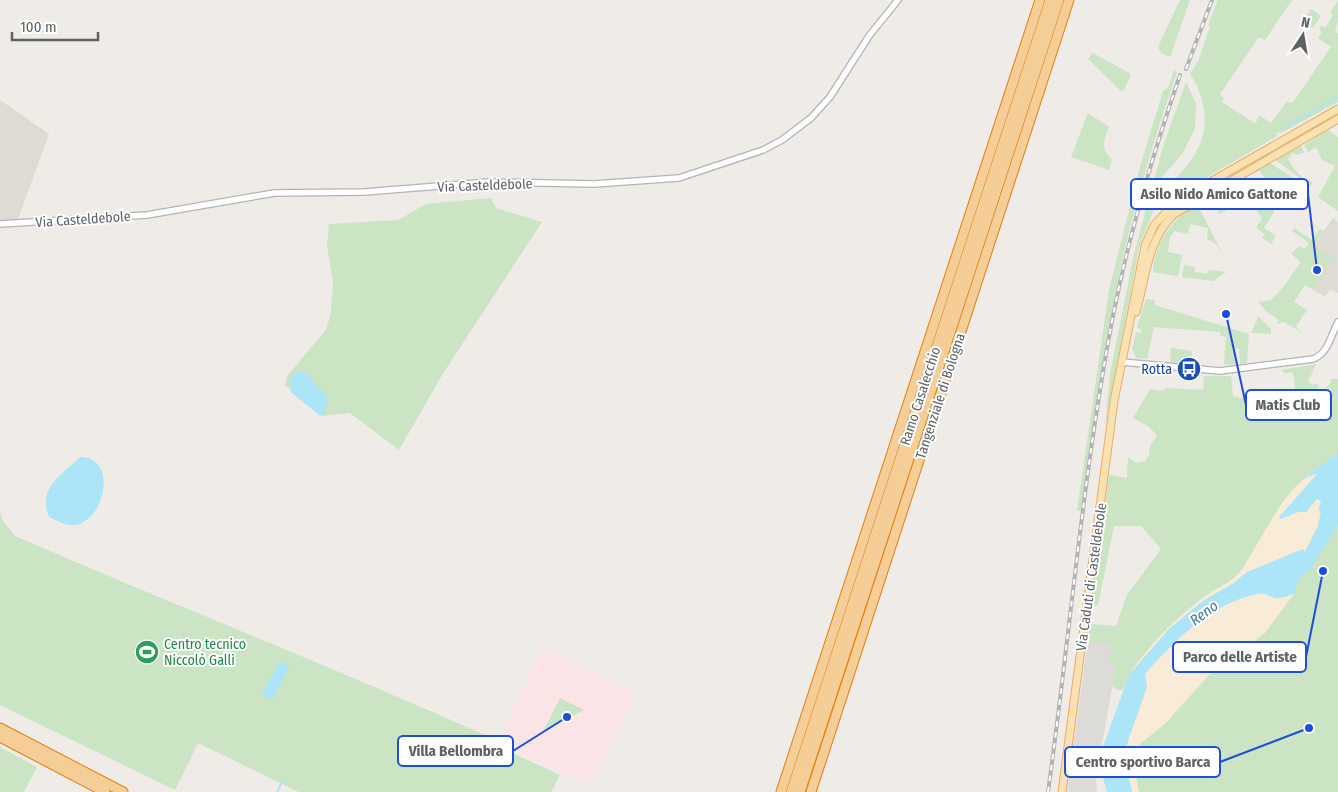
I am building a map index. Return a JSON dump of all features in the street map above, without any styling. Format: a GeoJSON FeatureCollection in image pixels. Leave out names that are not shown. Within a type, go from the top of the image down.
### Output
{"type":"FeatureCollection","features":[{"type":"Feature","properties":{"kind":"highway","name":"Tangenziale di Bologna"},"geometry":{"type":"LineString","coordinates":[[781,792],[1040,0]]}},
{"type":"Feature","properties":{"kind":"highway","name":"Ramo Casalecchio"},"geometry":{"type":"LineString","coordinates":[[791,792],[1050,0]]}},
{"type":"Feature","properties":{"kind":"highway","name":"Ramo Casalecchio"},"geometry":{"type":"LineString","coordinates":[[800,792],[1059,0]]}},
{"type":"Feature","properties":{"kind":"highway","name":"Tangenziale di Bologna"},"geometry":{"type":"LineString","coordinates":[[811,792],[1069,0]]}},
{"type":"Feature","properties":{"kind":"highway"},"geometry":{"type":"LineString","coordinates":[[0,728],[123,792]]}},
{"type":"Feature","properties":{"kind":"highway"},"geometry":{"type":"LineString","coordinates":[[0,737],[105,792]]}},
{"type":"Feature","properties":{"kind":"main road"},"geometry":{"type":"LineString","coordinates":[[1127,339],[1144,252],[1154,225],[1177,201],[1338,109]]}},
{"type":"Feature","properties":{"kind":"main road"},"geometry":{"type":"LineString","coordinates":[[1127,339],[1152,246],[1165,224],[1184,206],[1338,119]]}},
{"type":"Feature","properties":{"kind":"main road"},"geometry":{"type":"LineString","coordinates":[[1259,154],[1263,161]]}},
{"type":"Feature","properties":{"kind":"main road","name":"Via Caduti di Casteldebole"},"geometry":{"type":"LineString","coordinates":[[1062,792],[1114,401],[1127,339]]}},
{"type":"Feature","properties":{"kind":"street","name":"Via Casteldebole"},"geometry":{"type":"LineString","coordinates":[[0,224],[147,215],[274,193],[364,192],[489,182],[594,184],[679,178],[763,150],[782,140],[811,118],[830,96],[869,36],[898,0]]}},
{"type":"Feature","properties":{"kind":"street"},"geometry":{"type":"LineString","coordinates":[[1122,362],[1220,370],[1313,359],[1322,355],[1338,322]]}},
{"type":"Feature","properties":{"kind":"shaded area"},"geometry":{"type":"Polygon","coordinates":[[[0,100],[49,134],[18,219],[0,221],[0,100]]]}},
{"type":"Feature","properties":{"kind":"shaded area"},"geometry":{"type":"Polygon","coordinates":[[[1333,218],[1338,222],[1338,293],[1330,289],[1325,297],[1291,276],[1333,218]]]}},
{"type":"Feature","properties":{"kind":"shaded area"},"geometry":{"type":"Polygon","coordinates":[[[1090,624],[1116,627],[1108,664],[1116,665],[1096,779],[1097,792],[1067,792],[1090,624]]]}},
{"type":"Feature","properties":{"kind":"shaded area"},"geometry":{"type":"Polygon","coordinates":[[[541,648],[635,691],[592,786],[498,744],[541,648]]]}},
{"type":"Feature","properties":{"kind":"green space"},"geometry":{"type":"Polygon","coordinates":[[[1180,0],[1190,0],[1170,57],[1161,53],[1158,47],[1180,0]]]}},
{"type":"Feature","properties":{"kind":"green space"},"geometry":{"type":"Polygon","coordinates":[[[1218,0],[1292,0],[1265,40],[1259,37],[1220,94],[1224,98],[1222,102],[1256,123],[1259,115],[1271,123],[1287,101],[1291,103],[1294,101],[1330,48],[1334,46],[1331,47],[1318,38],[1322,32],[1319,29],[1321,26],[1325,28],[1333,15],[1330,12],[1338,1],[1338,21],[1335,32],[1338,33],[1338,102],[1283,132],[1276,133],[1277,136],[1182,192],[1175,193],[1171,189],[1171,184],[1191,161],[1203,137],[1205,115],[1203,104],[1196,84],[1190,74],[1199,59],[1210,26],[1208,25],[1218,0]]]}},
{"type":"Feature","properties":{"kind":"green space"},"geometry":{"type":"Polygon","coordinates":[[[1311,9],[1321,16],[1313,28],[1303,20],[1311,9]]]}},
{"type":"Feature","properties":{"kind":"green space"},"geometry":{"type":"Polygon","coordinates":[[[1093,53],[1131,74],[1124,90],[1121,91],[1088,59],[1093,53]]]}},
{"type":"Feature","properties":{"kind":"green space"},"geometry":{"type":"Polygon","coordinates":[[[1174,70],[1177,72],[1158,129],[1122,260],[1102,367],[1081,511],[1077,511],[1109,290],[1140,167],[1163,91],[1168,88],[1174,70]]]}},
{"type":"Feature","properties":{"kind":"green space"},"geometry":{"type":"Polygon","coordinates":[[[1186,82],[1196,104],[1195,128],[1183,153],[1161,178],[1157,188],[1153,211],[1139,248],[1105,427],[1110,374],[1134,254],[1163,147],[1186,82]]]}},
{"type":"Feature","properties":{"kind":"green space"},"geometry":{"type":"Polygon","coordinates":[[[1088,113],[1109,127],[1104,145],[1108,156],[1112,160],[1109,170],[1071,157],[1088,113]]]}},
{"type":"Feature","properties":{"kind":"green space"},"geometry":{"type":"Polygon","coordinates":[[[1328,130],[1338,137],[1338,211],[1318,197],[1335,166],[1322,160],[1316,147],[1308,152],[1304,145],[1328,130]]]}},
{"type":"Feature","properties":{"kind":"green space"},"geometry":{"type":"Polygon","coordinates":[[[1301,146],[1304,152],[1298,155],[1292,153],[1288,159],[1301,176],[1312,182],[1311,186],[1275,160],[1301,146]]]}},
{"type":"Feature","properties":{"kind":"green space"},"geometry":{"type":"Polygon","coordinates":[[[1270,163],[1292,177],[1272,205],[1276,208],[1264,228],[1276,236],[1271,244],[1262,238],[1265,234],[1256,228],[1262,218],[1251,203],[1235,211],[1241,202],[1276,187],[1272,179],[1262,184],[1260,180],[1264,177],[1259,170],[1270,163]]]}},
{"type":"Feature","properties":{"kind":"green space"},"geometry":{"type":"Polygon","coordinates":[[[1233,192],[1238,201],[1233,207],[1219,214],[1214,203],[1233,192]]]}},
{"type":"Feature","properties":{"kind":"green space"},"geometry":{"type":"Polygon","coordinates":[[[491,198],[496,208],[542,222],[442,375],[399,450],[350,413],[322,416],[285,385],[287,376],[326,330],[331,313],[333,281],[327,246],[329,224],[398,220],[426,204],[491,198]]]}},
{"type":"Feature","properties":{"kind":"green space"},"geometry":{"type":"Polygon","coordinates":[[[1198,205],[1225,259],[1217,245],[1207,239],[1208,228],[1190,224],[1188,234],[1175,231],[1170,237],[1168,252],[1182,255],[1178,276],[1153,272],[1157,252],[1166,232],[1181,216],[1198,205]]]}},
{"type":"Feature","properties":{"kind":"green space"},"geometry":{"type":"Polygon","coordinates":[[[1294,228],[1312,240],[1320,229],[1323,231],[1313,245],[1332,258],[1312,289],[1305,285],[1294,302],[1307,310],[1296,326],[1301,332],[1284,322],[1276,324],[1279,320],[1267,312],[1258,302],[1271,300],[1281,290],[1301,262],[1291,254],[1299,246],[1304,249],[1309,243],[1292,231],[1294,228]]]}},
{"type":"Feature","properties":{"kind":"green space"},"geometry":{"type":"Polygon","coordinates":[[[1184,265],[1195,267],[1195,272],[1207,274],[1208,270],[1226,272],[1213,281],[1182,277],[1184,265]]]}},
{"type":"Feature","properties":{"kind":"green space"},"geometry":{"type":"Polygon","coordinates":[[[1146,299],[1155,300],[1155,305],[1249,334],[1247,363],[1240,364],[1239,348],[1235,350],[1238,364],[1224,365],[1226,337],[1221,336],[1220,332],[1154,327],[1147,359],[1136,358],[1132,349],[1136,332],[1141,333],[1141,329],[1137,328],[1146,299]]]}},
{"type":"Feature","properties":{"kind":"green space"},"geometry":{"type":"Polygon","coordinates":[[[1258,316],[1271,329],[1271,334],[1251,333],[1258,316]]]}},
{"type":"Feature","properties":{"kind":"green space"},"geometry":{"type":"Polygon","coordinates":[[[1171,348],[1192,351],[1191,364],[1170,362],[1171,348]]]}},
{"type":"Feature","properties":{"kind":"green space"},"geometry":{"type":"Polygon","coordinates":[[[1316,364],[1308,382],[1313,385],[1317,383],[1319,387],[1314,390],[1320,401],[1326,398],[1323,393],[1327,392],[1325,388],[1332,379],[1338,379],[1338,454],[1305,476],[1318,473],[1297,550],[1282,556],[1129,675],[1123,690],[1117,690],[1112,686],[1116,666],[1108,664],[1112,644],[1088,641],[1090,624],[1116,626],[1127,595],[1161,549],[1141,526],[1114,526],[1098,605],[1092,607],[1109,475],[1127,478],[1128,457],[1137,463],[1145,461],[1149,455],[1150,446],[1157,435],[1148,426],[1133,418],[1150,389],[1163,391],[1166,388],[1203,390],[1204,376],[1231,376],[1233,396],[1260,398],[1263,419],[1298,410],[1293,373],[1285,373],[1281,370],[1316,364]]]}},
{"type":"Feature","properties":{"kind":"green space","name":"Centro tecnico Niccolò Galli"},"geometry":{"type":"Polygon","coordinates":[[[0,512],[3,521],[15,536],[494,739],[492,743],[495,745],[560,775],[551,792],[299,792],[198,743],[175,790],[0,705],[0,512]]]}},
{"type":"Feature","properties":{"kind":"green space"},"geometry":{"type":"Polygon","coordinates":[[[1338,525],[1338,792],[1132,792],[1124,768],[1233,600],[1294,594],[1298,580],[1307,572],[1338,525]]]}},
{"type":"Feature","properties":{"kind":"green space"},"geometry":{"type":"Polygon","coordinates":[[[560,698],[584,710],[543,732],[560,698]]]}},
{"type":"Feature","properties":{"kind":"green space"},"geometry":{"type":"Polygon","coordinates":[[[0,747],[37,767],[24,792],[0,792],[0,747]]]}},
{"type":"Feature","properties":{"kind":"sand"},"geometry":{"type":"Polygon","coordinates":[[[1318,473],[1280,519],[1298,512],[1306,512],[1317,499],[1321,502],[1318,511],[1321,511],[1318,526],[1305,552],[1297,550],[1264,567],[1247,572],[1234,583],[1203,601],[1169,629],[1129,675],[1154,642],[1173,622],[1205,596],[1238,574],[1285,499],[1307,477],[1318,473]]]}},
{"type":"Feature","properties":{"kind":"sand"},"geometry":{"type":"Polygon","coordinates":[[[1260,593],[1276,598],[1294,594],[1265,633],[1208,676],[1166,723],[1140,744],[1134,765],[1139,792],[1132,792],[1124,760],[1128,741],[1147,687],[1145,674],[1175,644],[1211,613],[1233,600],[1260,593]]]}},
{"type":"Feature","properties":{"kind":"water"},"geometry":{"type":"Polygon","coordinates":[[[297,372],[305,372],[327,397],[328,402],[324,414],[319,415],[291,392],[289,381],[297,372]]]}},
{"type":"Feature","properties":{"kind":"water","name":"Reno"},"geometry":{"type":"Polygon","coordinates":[[[1338,454],[1338,525],[1310,569],[1298,580],[1294,594],[1275,598],[1260,594],[1240,599],[1210,614],[1169,648],[1145,674],[1147,687],[1128,741],[1124,760],[1132,792],[1107,792],[1103,778],[1103,747],[1129,675],[1169,629],[1203,601],[1234,583],[1247,572],[1303,549],[1305,552],[1318,526],[1321,511],[1318,511],[1321,501],[1317,499],[1306,512],[1298,512],[1280,519],[1279,517],[1318,473],[1303,478],[1338,454]]]}},
{"type":"Feature","properties":{"kind":"water"},"geometry":{"type":"Polygon","coordinates":[[[80,457],[92,460],[99,466],[103,476],[104,487],[96,510],[88,519],[79,524],[67,525],[49,517],[46,498],[53,483],[80,457]]]}},
{"type":"Feature","properties":{"kind":"water"},"geometry":{"type":"Polygon","coordinates":[[[280,661],[290,667],[272,700],[262,694],[280,661]]]}},
{"type":"Feature","properties":{"kind":"waterway"},"geometry":{"type":"LineString","coordinates":[[1284,128],[1338,97]]}},
{"type":"Feature","properties":{"kind":"waterway"},"geometry":{"type":"LineString","coordinates":[[277,792],[283,780]]}},
{"type":"Feature","properties":{"kind":"railway"},"geometry":{"type":"LineString","coordinates":[[1186,69],[1212,0]]}},
{"type":"Feature","properties":{"kind":"railway"},"geometry":{"type":"LineString","coordinates":[[1048,792],[1085,494],[1102,375],[1126,255],[1142,194],[1180,75]]}},
{"type":"Feature","properties":{"kind":"place","name":"Asilo Nido Amico Gattone"},"geometry":{"type":"Point","coordinates":[1317,270]}},
{"type":"Feature","properties":{"kind":"place","name":"Matis Club"},"geometry":{"type":"Point","coordinates":[1226,314]}},
{"type":"Feature","properties":{"kind":"place","name":"Rotta"},"geometry":{"type":"Point","coordinates":[1189,369]}},
{"type":"Feature","properties":{"kind":"place","name":"Parco delle Artiste"},"geometry":{"type":"Point","coordinates":[1323,571]}},
{"type":"Feature","properties":{"kind":"place","name":"Centro tecnico Niccolò Galli"},"geometry":{"type":"Point","coordinates":[147,652]}},
{"type":"Feature","properties":{"kind":"place","name":"Villa Bellombra"},"geometry":{"type":"Point","coordinates":[567,717]}},
{"type":"Feature","properties":{"kind":"place","name":"Centro sportivo Barca"},"geometry":{"type":"Point","coordinates":[1309,728]}}]}
